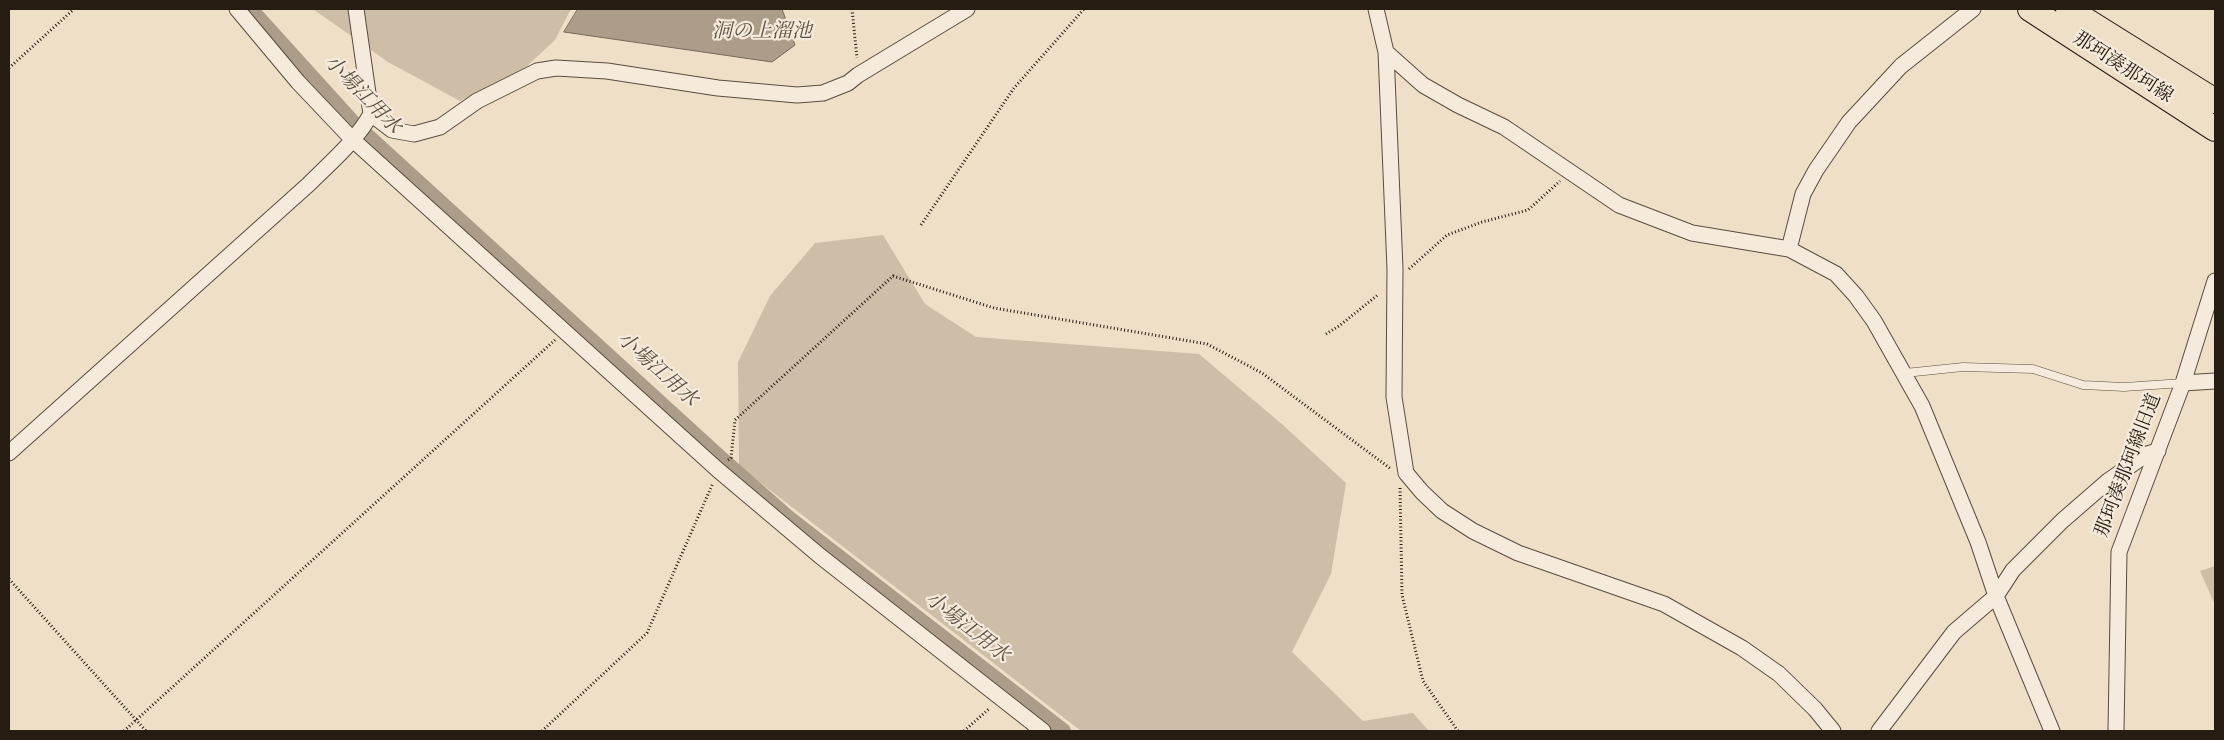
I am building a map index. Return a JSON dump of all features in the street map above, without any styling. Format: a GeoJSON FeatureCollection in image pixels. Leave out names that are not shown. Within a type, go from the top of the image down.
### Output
{"type":"FeatureCollection","features":[{"type":"Feature","properties":{"kind":"main road","name":"那珂湊那珂線"},"geometry":{"type":"LineString","coordinates":[[2030,9],[2215,129]]}},
{"type":"Feature","properties":{"kind":"main road","name":"那珂湊那珂線"},"geometry":{"type":"LineString","coordinates":[[2068,9],[2215,101]]}},
{"type":"Feature","properties":{"kind":"street"},"geometry":{"type":"LineString","coordinates":[[237,9],[298,82],[358,134],[565,331],[718,470],[820,556],[1042,731]]}},
{"type":"Feature","properties":{"kind":"street"},"geometry":{"type":"LineString","coordinates":[[9,453],[309,184],[358,134],[371,114],[356,9]]}},
{"type":"Feature","properties":{"kind":"street"},"geometry":{"type":"LineString","coordinates":[[371,114],[392,130],[414,134],[440,127],[477,101],[537,71],[556,68],[608,71],[718,88],[797,95],[823,93],[848,84],[858,75],[967,9]]}},
{"type":"Feature","properties":{"kind":"street"},"geometry":{"type":"LineString","coordinates":[[1376,9],[1386,52],[1395,282],[1394,397],[1403,474],[1442,511],[1473,531],[1518,553],[1664,604],[1742,648],[1778,674],[1815,709],[1833,731]]}},
{"type":"Feature","properties":{"kind":"street"},"geometry":{"type":"LineString","coordinates":[[1790,250],[1803,194],[1816,170],[1849,122],[1902,66],[1973,9]]}},
{"type":"Feature","properties":{"kind":"street"},"geometry":{"type":"LineString","coordinates":[[1386,52],[1423,86],[1504,127],[1620,205],[1692,232],[1790,250],[1836,274],[1856,296],[1874,321],[1922,406],[1978,542],[1996,596],[2052,731]]}},
{"type":"Feature","properties":{"kind":"street","name":"那珂湊那珂線旧道"},"geometry":{"type":"LineString","coordinates":[[2116,731],[2119,552],[2183,383],[2215,281]]}},
{"type":"Feature","properties":{"kind":"street"},"geometry":{"type":"LineString","coordinates":[[2183,383],[2215,381]]}},
{"type":"Feature","properties":{"kind":"street"},"geometry":{"type":"LineString","coordinates":[[1879,731],[1954,632],[1996,596],[2013,570],[2062,521],[2108,481],[2146,454],[2158,451]]}},
{"type":"Feature","properties":{"kind":"lane"},"geometry":{"type":"LineString","coordinates":[[1905,373],[1963,367],[2033,369],[2083,385],[2124,387],[2183,383]]}},
{"type":"Feature","properties":{"kind":"path"},"geometry":{"type":"LineString","coordinates":[[9,68],[74,9]]}},
{"type":"Feature","properties":{"kind":"path"},"geometry":{"type":"LineString","coordinates":[[852,9],[858,75]]}},
{"type":"Feature","properties":{"kind":"path"},"geometry":{"type":"LineString","coordinates":[[921,225],[1014,88],[1084,9]]}},
{"type":"Feature","properties":{"kind":"path"},"geometry":{"type":"LineString","coordinates":[[1326,334],[1395,282],[1447,235],[1482,222],[1528,210],[1569,172]]}},
{"type":"Feature","properties":{"kind":"path"},"geometry":{"type":"LineString","coordinates":[[730,458],[735,420],[893,276],[994,308],[1207,344],[1262,373],[1403,474],[1402,595],[1423,681],[1458,731]]}},
{"type":"Feature","properties":{"kind":"path"},"geometry":{"type":"LineString","coordinates":[[124,731],[565,331]]}},
{"type":"Feature","properties":{"kind":"path"},"geometry":{"type":"LineString","coordinates":[[542,731],[647,633],[718,470]]}},
{"type":"Feature","properties":{"kind":"path"},"geometry":{"type":"LineString","coordinates":[[9,579],[146,731]]}},
{"type":"Feature","properties":{"kind":"path"},"geometry":{"type":"LineString","coordinates":[[964,731],[1001,698]]}},
{"type":"Feature","properties":{"kind":"shaded area"},"geometry":{"type":"Polygon","coordinates":[[[313,9],[571,9],[555,40],[526,67],[460,101],[388,62],[313,9]]]}},
{"type":"Feature","properties":{"kind":"shaded area"},"geometry":{"type":"Polygon","coordinates":[[[883,235],[925,304],[976,337],[1199,354],[1283,425],[1346,483],[1331,574],[1292,652],[1363,721],[1413,713],[1429,731],[1081,731],[739,466],[738,362],[770,296],[815,243],[883,235]]]}},
{"type":"Feature","properties":{"kind":"shaded area"},"geometry":{"type":"Polygon","coordinates":[[[2215,566],[2215,605],[2200,571],[2215,566]]]}},
{"type":"Feature","properties":{"kind":"water","name":"洞の上溜池"},"geometry":{"type":"Polygon","coordinates":[[[578,9],[782,9],[795,45],[772,62],[564,32],[578,9]]]}},
{"type":"Feature","properties":{"kind":"waterway","name":"小場江用水"},"geometry":{"type":"LineString","coordinates":[[250,9],[355,125],[720,458],[787,517],[1063,731]]}}]}
